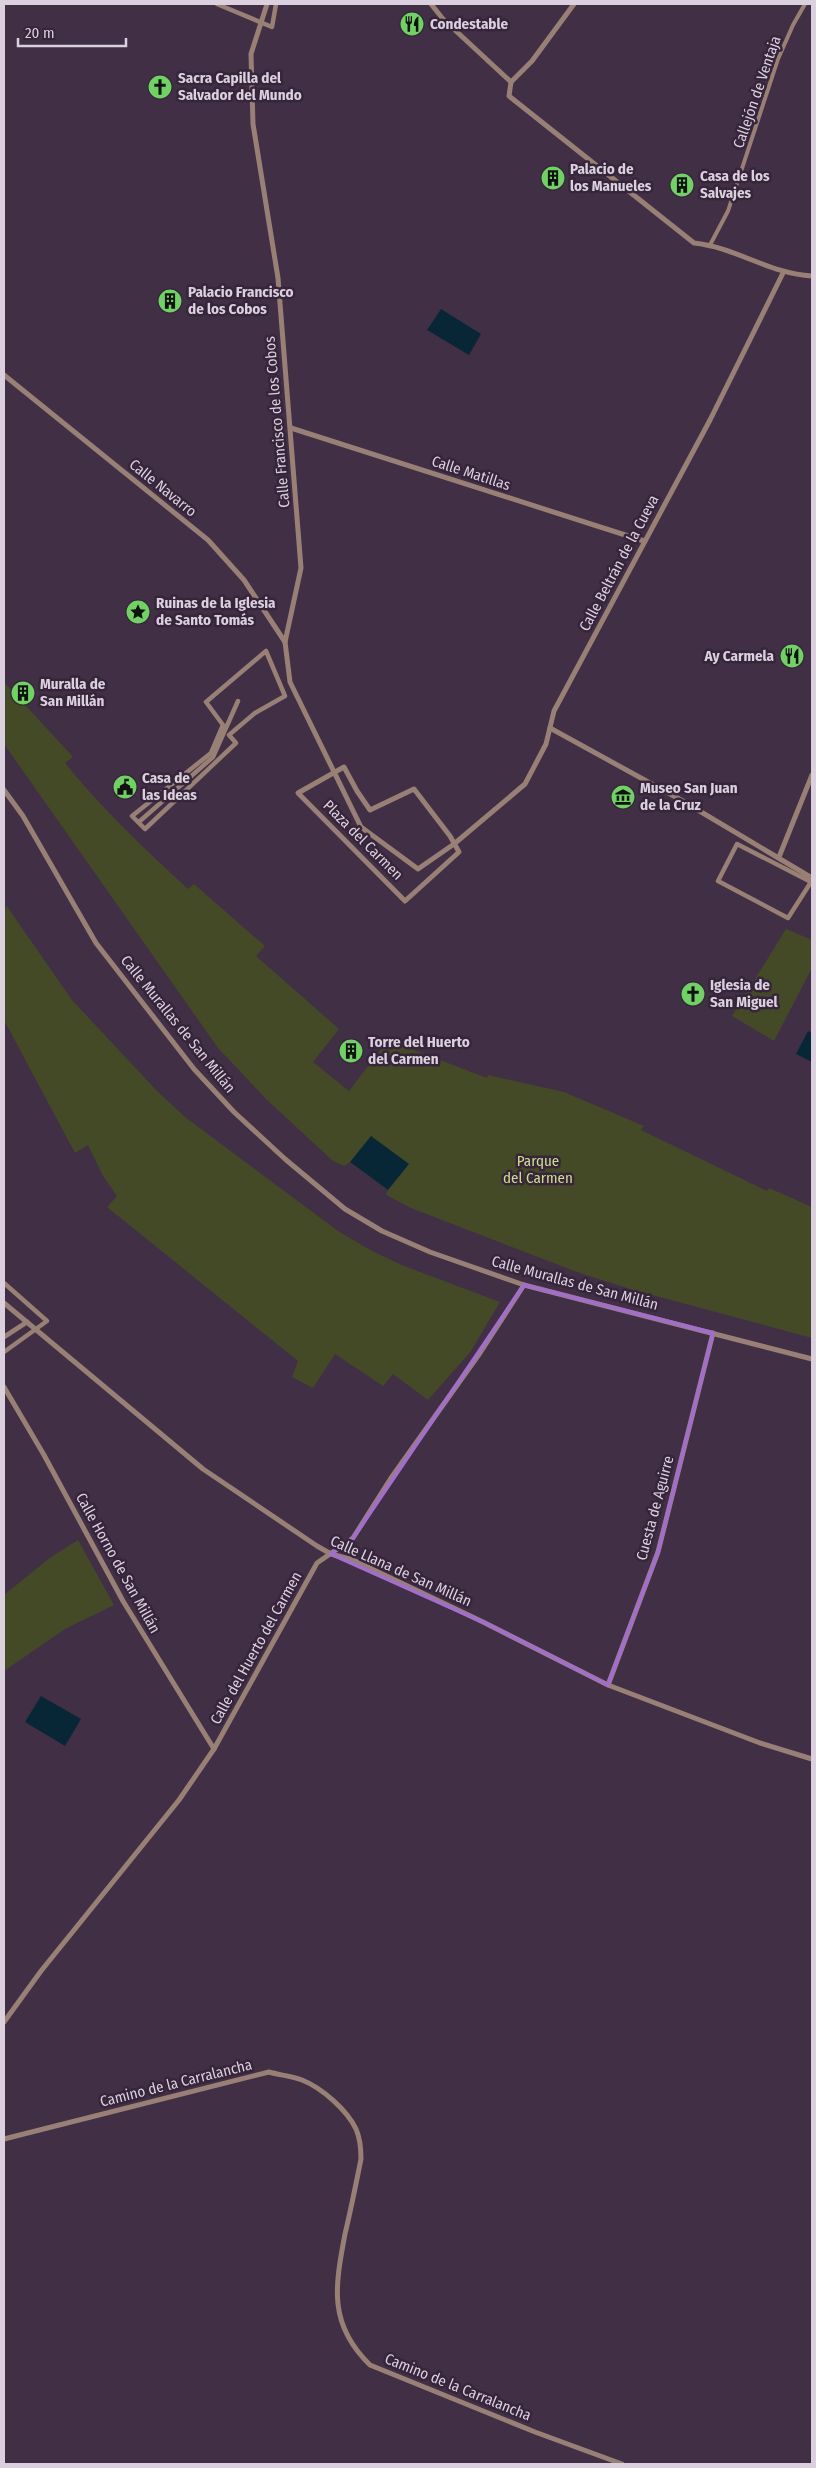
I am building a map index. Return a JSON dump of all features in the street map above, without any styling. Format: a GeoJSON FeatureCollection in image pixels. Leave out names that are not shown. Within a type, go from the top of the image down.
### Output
{"type":"FeatureCollection","features":[{"type":"Feature","properties":{"kind":"street"},"geometry":{"type":"LineString","coordinates":[[217,4],[272,26],[276,4]]}},
{"type":"Feature","properties":{"kind":"street","name":"Calle Francisco de los Cobos"},"geometry":{"type":"LineString","coordinates":[[267,4],[251,54],[253,124],[278,278],[302,568],[284,642]]}},
{"type":"Feature","properties":{"kind":"street"},"geometry":{"type":"LineString","coordinates":[[431,4],[443,19],[512,82]]}},
{"type":"Feature","properties":{"kind":"street"},"geometry":{"type":"LineString","coordinates":[[574,4],[532,61],[512,82],[509,96],[694,243],[710,245],[783,272],[812,276]]}},
{"type":"Feature","properties":{"kind":"street","name":"Calle Beltrán de la Cueva"},"geometry":{"type":"LineString","coordinates":[[454,844],[525,784],[546,744],[554,711],[710,420],[783,272]]}},
{"type":"Feature","properties":{"kind":"street","name":"Calle Navarro"},"geometry":{"type":"LineString","coordinates":[[4,375],[208,540],[244,580],[284,642]]}},
{"type":"Feature","properties":{"kind":"street","name":"Calle Matillas"},"geometry":{"type":"LineString","coordinates":[[290,428],[644,541]]}},
{"type":"Feature","properties":{"kind":"street","name":"Plaza del Carmen"},"geometry":{"type":"LineString","coordinates":[[284,642],[290,682],[336,772],[361,827],[418,869],[454,844]]}},
{"type":"Feature","properties":{"kind":"street"},"geometry":{"type":"LineString","coordinates":[[266,651],[285,696],[255,713],[228,735],[236,743],[145,829],[132,816],[211,752],[223,725],[206,702],[226,685],[266,651]]}},
{"type":"Feature","properties":{"kind":"street"},"geometry":{"type":"LineString","coordinates":[[140,821],[214,757],[238,701]]}},
{"type":"Feature","properties":{"kind":"street"},"geometry":{"type":"LineString","coordinates":[[550,728],[689,804],[812,878]]}},
{"type":"Feature","properties":{"kind":"street","name":"Plaza del Carmen"},"geometry":{"type":"LineString","coordinates":[[344,767],[356,791],[370,810],[414,789],[450,836],[458,852],[405,901],[298,793],[336,772],[344,767]]}},
{"type":"Feature","properties":{"kind":"street"},"geometry":{"type":"LineString","coordinates":[[779,858],[812,775]]}},
{"type":"Feature","properties":{"kind":"street","name":"Calle Murallas de San Millán"},"geometry":{"type":"LineString","coordinates":[[4,790],[23,816],[96,943],[194,1069],[234,1112],[285,1159],[345,1209],[382,1231],[430,1252],[524,1285],[812,1359]]}},
{"type":"Feature","properties":{"kind":"street"},"geometry":{"type":"LineString","coordinates":[[737,844],[811,882],[788,918],[718,881],[737,844]]}},
{"type":"Feature","properties":{"kind":"street"},"geometry":{"type":"LineString","coordinates":[[4,1283],[47,1321],[4,1352]]}},
{"type":"Feature","properties":{"kind":"street","name":"Calle del Huerto del Carmen"},"geometry":{"type":"LineString","coordinates":[[4,2022],[41,1971],[179,1800],[214,1749],[317,1563],[353,1538],[391,1478],[480,1353],[524,1285]]}},
{"type":"Feature","properties":{"kind":"street","name":"Calle Llana de San Millán"},"geometry":{"type":"LineString","coordinates":[[4,1303],[203,1470],[331,1554],[353,1560],[608,1685],[760,1743],[812,1758]]}},
{"type":"Feature","properties":{"kind":"street"},"geometry":{"type":"LineString","coordinates":[[4,1337],[27,1322]]}},
{"type":"Feature","properties":{"kind":"street","name":"Cuesta de Aguirre"},"geometry":{"type":"LineString","coordinates":[[608,1685],[658,1552],[713,1333]]}},
{"type":"Feature","properties":{"kind":"street","name":"Calle Horno de San Millán"},"geometry":{"type":"LineString","coordinates":[[4,1387],[44,1455],[123,1601],[214,1749]]}},
{"type":"Feature","properties":{"kind":"street","name":"Camino de la Carralancha"},"geometry":{"type":"LineString","coordinates":[[4,2139],[269,2072],[303,2080],[342,2109],[356,2128],[360,2146],[361,2159],[338,2271],[336,2292],[338,2309],[343,2324],[349,2339],[358,2353],[370,2365],[535,2432],[622,2464]]}},
{"type":"Feature","properties":{"kind":"lane","name":"Callejón de Ventaja"},"geometry":{"type":"LineString","coordinates":[[710,245],[728,210],[778,59],[792,25],[805,4]]}},
{"type":"Feature","properties":{"kind":"highlighted area"},"geometry":{"type":"Polygon","coordinates":[[[524,1285],[713,1333],[658,1552],[608,1685],[483,1622],[331,1554],[353,1538],[524,1285]]]}},
{"type":"Feature","properties":{"kind":"green space","name":"Parque del Carmen"},"geometry":{"type":"Polygon","coordinates":[[[4,682],[73,757],[65,763],[109,813],[188,889],[194,884],[265,946],[256,956],[339,1029],[313,1062],[349,1091],[388,1040],[487,1078],[488,1075],[564,1092],[644,1126],[641,1130],[767,1191],[769,1188],[812,1207],[812,1338],[630,1289],[577,1272],[411,1208],[386,1195],[388,1190],[350,1162],[344,1166],[333,1161],[267,1100],[218,1048],[4,744],[4,682]]]}},
{"type":"Feature","properties":{"kind":"green space"},"geometry":{"type":"Polygon","coordinates":[[[6,905],[72,1000],[157,1091],[185,1117],[338,1231],[370,1250],[404,1266],[500,1302],[471,1351],[428,1400],[393,1374],[383,1386],[335,1354],[313,1388],[292,1377],[298,1361],[107,1207],[117,1196],[103,1176],[88,1145],[75,1153],[4,1020],[4,920],[6,905]]]}},
{"type":"Feature","properties":{"kind":"green space"},"geometry":{"type":"Polygon","coordinates":[[[786,929],[812,940],[812,968],[774,1041],[732,1016],[786,929]]]}},
{"type":"Feature","properties":{"kind":"green space"},"geometry":{"type":"Polygon","coordinates":[[[78,1540],[114,1605],[65,1629],[4,1671],[4,1595],[51,1557],[78,1540]]]}},
{"type":"Feature","properties":{"kind":"water"},"geometry":{"type":"Polygon","coordinates":[[[441,309],[481,334],[469,355],[427,330],[441,309]]]}},
{"type":"Feature","properties":{"kind":"water"},"geometry":{"type":"Polygon","coordinates":[[[808,1031],[812,1033],[812,1062],[796,1054],[808,1031]]]}},
{"type":"Feature","properties":{"kind":"water"},"geometry":{"type":"Polygon","coordinates":[[[371,1136],[409,1164],[388,1190],[350,1162],[371,1136]]]}},
{"type":"Feature","properties":{"kind":"water"},"geometry":{"type":"Polygon","coordinates":[[[41,1696],[81,1719],[65,1746],[25,1722],[41,1696]]]}},
{"type":"Feature","properties":{"kind":"place","name":"Condestable"},"geometry":{"type":"Point","coordinates":[412,24]}},
{"type":"Feature","properties":{"kind":"place","name":"Sacra Capilla del Salvador del Mundo"},"geometry":{"type":"Point","coordinates":[160,87]}},
{"type":"Feature","properties":{"kind":"place","name":"Palacio de los Manueles"},"geometry":{"type":"Point","coordinates":[553,178]}},
{"type":"Feature","properties":{"kind":"place","name":"Casa de los Salvajes"},"geometry":{"type":"Point","coordinates":[682,185]}},
{"type":"Feature","properties":{"kind":"place","name":"Palacio Francisco de los Cobos"},"geometry":{"type":"Point","coordinates":[170,301]}},
{"type":"Feature","properties":{"kind":"place","name":"Ruinas de la Iglesia de Santo Tomás"},"geometry":{"type":"Point","coordinates":[138,612]}},
{"type":"Feature","properties":{"kind":"place","name":"Ay Carmela"},"geometry":{"type":"Point","coordinates":[792,656]}},
{"type":"Feature","properties":{"kind":"place","name":"Muralla de San Millán"},"geometry":{"type":"Point","coordinates":[23,693]}},
{"type":"Feature","properties":{"kind":"place","name":"Casa de las Ideas"},"geometry":{"type":"Point","coordinates":[125,787]}},
{"type":"Feature","properties":{"kind":"place","name":"Museo San Juan de la Cruz"},"geometry":{"type":"Point","coordinates":[623,797]}},
{"type":"Feature","properties":{"kind":"place","name":"Iglesia de San Miguel"},"geometry":{"type":"Point","coordinates":[693,994]}},
{"type":"Feature","properties":{"kind":"place","name":"Torre del Huerto del Carmen"},"geometry":{"type":"Point","coordinates":[351,1051]}}]}
